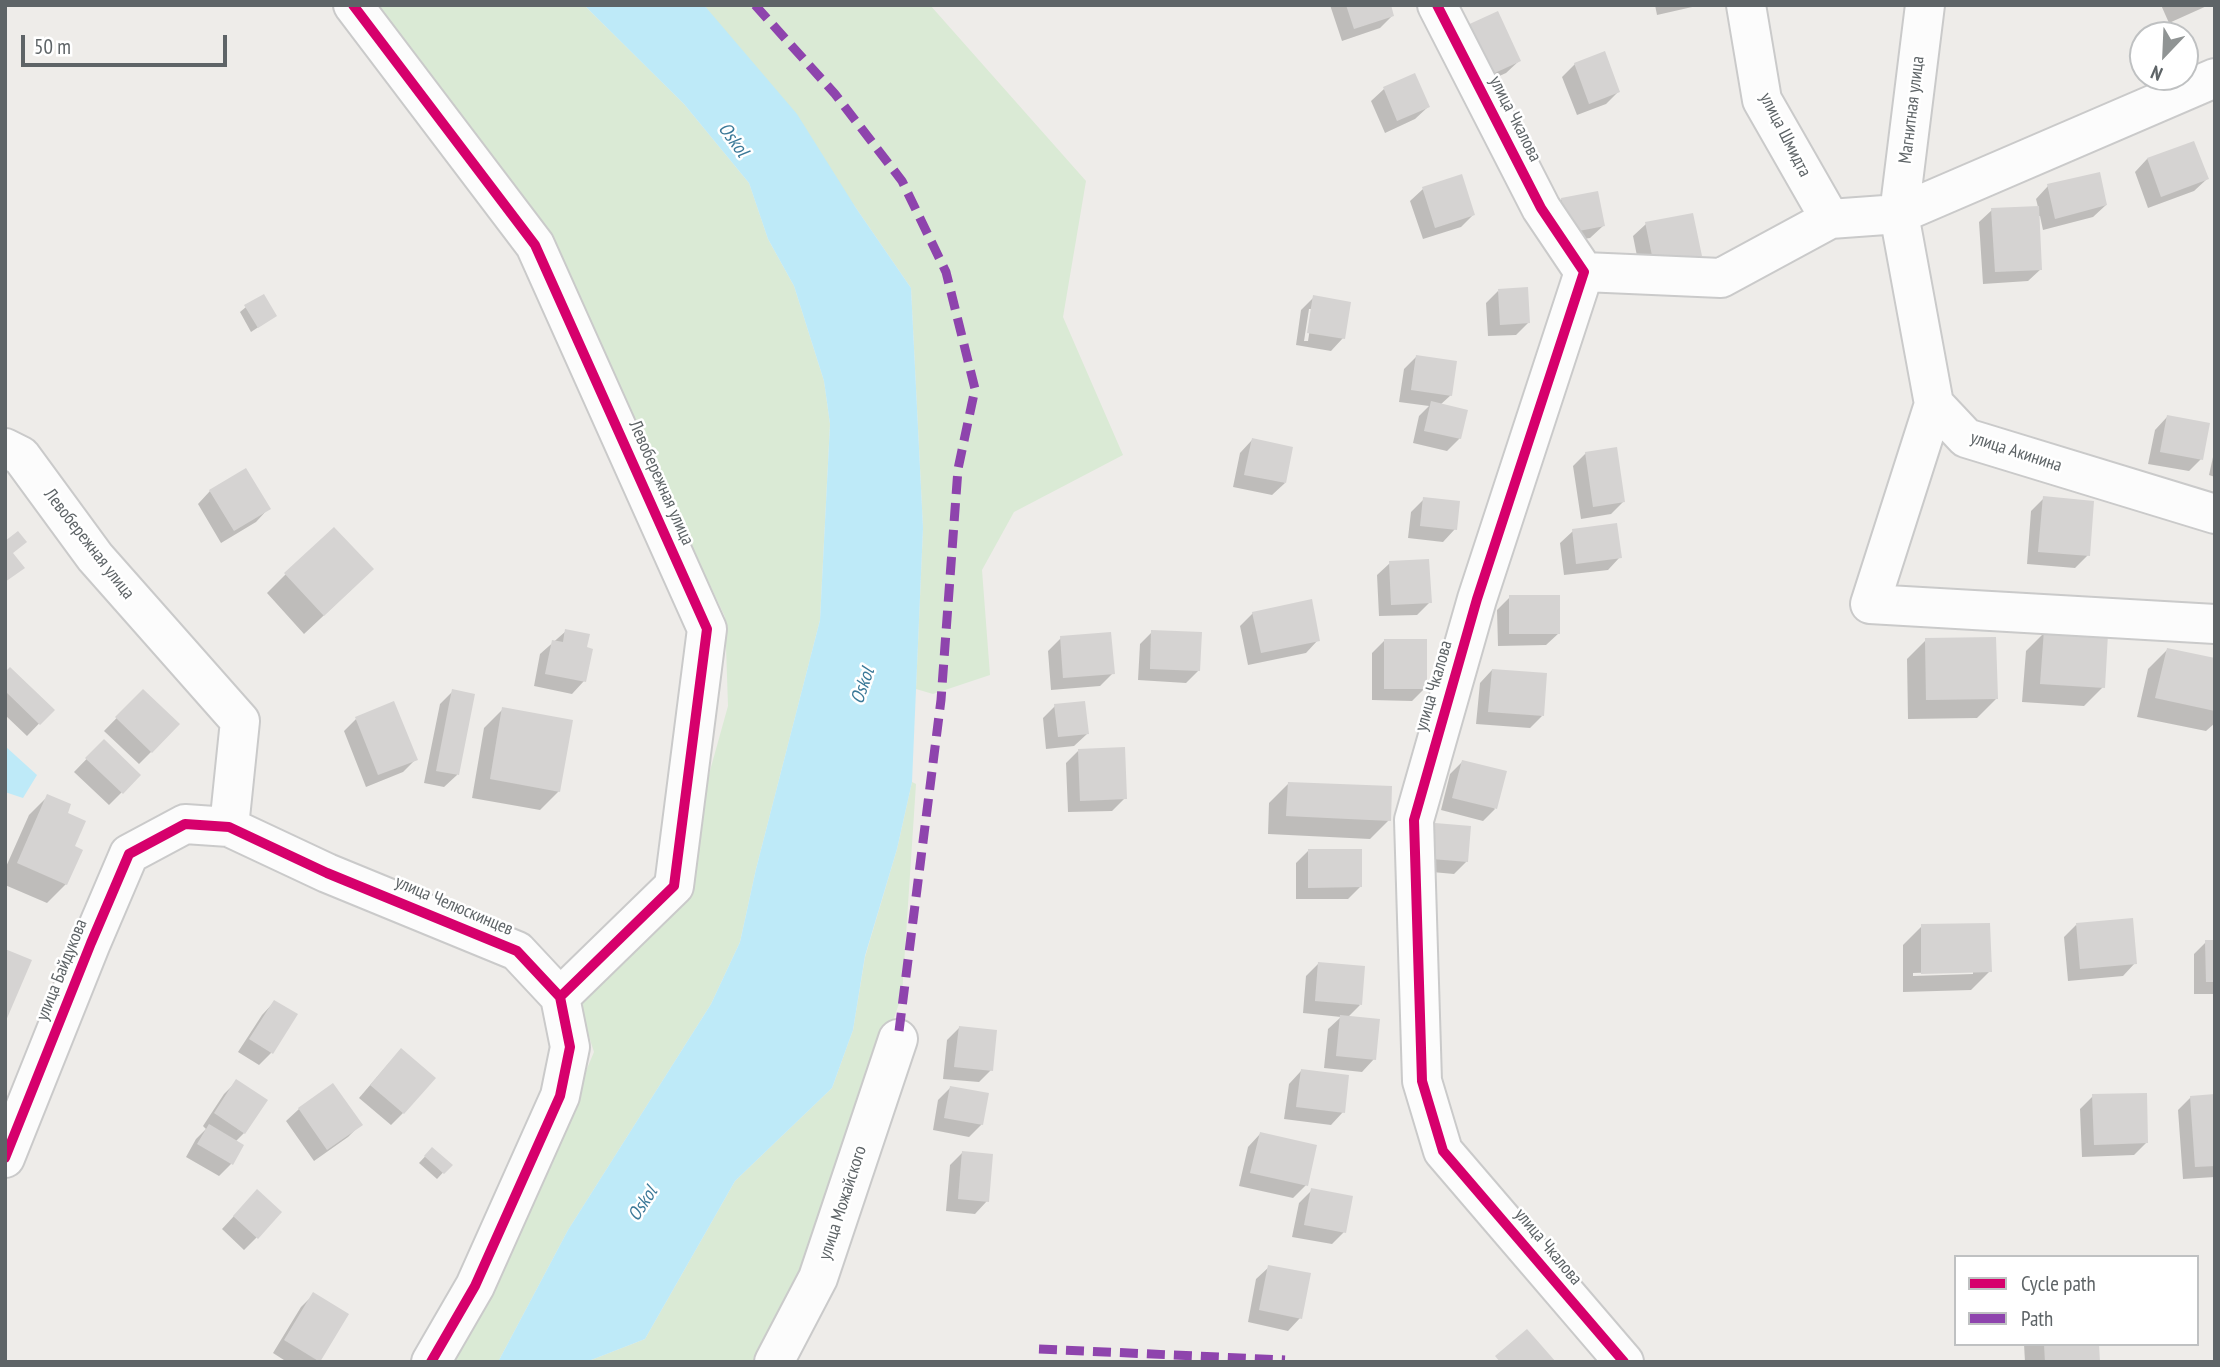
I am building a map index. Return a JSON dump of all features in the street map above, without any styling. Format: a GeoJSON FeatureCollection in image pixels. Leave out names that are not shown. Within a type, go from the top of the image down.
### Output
{"type":"FeatureCollection","features":[{"type":"Feature","properties":{"kind":"street","name":"Левобережная улица"},"geometry":{"type":"LineString","coordinates":[[353,5],[535,245],[707,629],[674,886],[560,997]]}},
{"type":"Feature","properties":{"kind":"street","name":"улица Чкалова"},"geometry":{"type":"LineString","coordinates":[[1437,5],[1541,208],[1584,272],[1477,599],[1415,820],[1422,1081],[1443,1151],[1624,1362]]}},
{"type":"Feature","properties":{"kind":"street","name":"улица Шмидта"},"geometry":{"type":"LineString","coordinates":[[1746,5],[1762,100],[1830,219]]}},
{"type":"Feature","properties":{"kind":"street","name":"Магнитная улица"},"geometry":{"type":"LineString","coordinates":[[1899,214],[1925,5]]}},
{"type":"Feature","properties":{"kind":"street"},"geometry":{"type":"LineString","coordinates":[[1584,272],[1721,278],[1830,219],[1899,214],[2215,78]]}},
{"type":"Feature","properties":{"kind":"street"},"geometry":{"type":"LineString","coordinates":[[1899,214],[1934,404],[1870,604],[2215,624]]}},
{"type":"Feature","properties":{"kind":"street","name":"улица Акинина"},"geometry":{"type":"LineString","coordinates":[[1934,404],[1966,438],[2215,514]]}},
{"type":"Feature","properties":{"kind":"street","name":"Левобережная улица"},"geometry":{"type":"LineString","coordinates":[[5,448],[21,456],[95,556],[240,721],[229,827]]}},
{"type":"Feature","properties":{"kind":"street","name":"улица Челюскинцев"},"geometry":{"type":"LineString","coordinates":[[185,824],[229,827],[327,873],[517,951],[560,997]]}},
{"type":"Feature","properties":{"kind":"street","name":"улица Байдукова"},"geometry":{"type":"LineString","coordinates":[[5,1158],[129,854],[185,824]]}},
{"type":"Feature","properties":{"kind":"street"},"geometry":{"type":"LineString","coordinates":[[431,1362],[475,1286],[560,1097],[570,1047],[560,997]]}},
{"type":"Feature","properties":{"kind":"street","name":"улица Можайского"},"geometry":{"type":"LineString","coordinates":[[774,1362],[818,1278],[898,1039]]}},
{"type":"Feature","properties":{"kind":"green space"},"geometry":{"type":"Polygon","coordinates":[[[366,5],[584,5],[684,104],[749,183],[768,239],[794,286],[824,381],[830,424],[820,620],[740,942],[711,1004],[568,1230],[498,1362],[448,1362],[495,1285],[594,1052],[575,993],[676,893],[728,706],[725,617],[549,243],[366,5]]]}},
{"type":"Feature","properties":{"kind":"green space"},"geometry":{"type":"Polygon","coordinates":[[[704,5],[930,5],[1086,181],[1063,317],[1123,455],[1014,512],[982,570],[990,675],[933,694],[916,689],[923,528],[911,288],[856,208],[704,5]]]}},
{"type":"Feature","properties":{"kind":"green space"},"geometry":{"type":"Polygon","coordinates":[[[912,782],[916,784],[902,995],[869,1090],[765,1362],[586,1362],[645,1339],[735,1181],[832,1088],[853,1030],[865,957],[897,849],[912,782]]]}},
{"type":"Feature","properties":{"kind":"water","name":"Oskol"},"geometry":{"type":"Polygon","coordinates":[[[584,5],[704,5],[797,114],[856,208],[911,288],[923,528],[912,782],[897,849],[865,956],[853,1030],[832,1088],[735,1181],[645,1339],[586,1362],[498,1362],[568,1230],[711,1004],[740,942],[820,620],[830,424],[824,381],[794,286],[768,239],[749,183],[684,104],[584,5]]]}},
{"type":"Feature","properties":{"kind":"water"},"geometry":{"type":"Polygon","coordinates":[[[5,746],[37,775],[23,798],[5,792],[5,746]]]}},
{"type":"Feature","properties":{"kind":"building"},"geometry":{"type":"Polygon","coordinates":[[[1346,5],[1391,5],[1394,16],[1354,29],[1346,5]]]}},
{"type":"Feature","properties":{"kind":"building"},"geometry":{"type":"Polygon","coordinates":[[[1498,11],[1521,61],[1486,77],[1463,27],[1498,11]]]}},
{"type":"Feature","properties":{"kind":"building"},"geometry":{"type":"Polygon","coordinates":[[[1605,51],[1620,92],[1589,104],[1574,63],[1605,51]]]}},
{"type":"Feature","properties":{"kind":"building"},"geometry":{"type":"Polygon","coordinates":[[[1415,73],[1430,107],[1397,121],[1383,87],[1415,73]]]}},
{"type":"Feature","properties":{"kind":"building"},"geometry":{"type":"Polygon","coordinates":[[[2194,141],[2209,179],[2161,197],[2147,158],[2194,141]]]}},
{"type":"Feature","properties":{"kind":"building"},"geometry":{"type":"Polygon","coordinates":[[[2100,172],[2107,205],[2055,219],[2047,184],[2100,172]]]}},
{"type":"Feature","properties":{"kind":"building"},"geometry":{"type":"Polygon","coordinates":[[[1462,174],[1475,215],[1435,228],[1422,187],[1462,174]]]}},
{"type":"Feature","properties":{"kind":"building"},"geometry":{"type":"Polygon","coordinates":[[[1598,191],[1605,226],[1568,233],[1561,198],[1598,191]]]}},
{"type":"Feature","properties":{"kind":"building"},"geometry":{"type":"Polygon","coordinates":[[[2039,206],[2042,270],[1995,272],[1991,208],[2039,206]]]}},
{"type":"Feature","properties":{"kind":"building"},"geometry":{"type":"Polygon","coordinates":[[[1693,213],[1702,256],[1654,265],[1645,222],[1693,213]]]}},
{"type":"Feature","properties":{"kind":"building"},"geometry":{"type":"Polygon","coordinates":[[[1528,287],[1530,323],[1500,325],[1498,289],[1528,287]]]}},
{"type":"Feature","properties":{"kind":"building"},"geometry":{"type":"Polygon","coordinates":[[[264,294],[277,316],[258,328],[244,305],[264,294]]]}},
{"type":"Feature","properties":{"kind":"building"},"geometry":{"type":"Polygon","coordinates":[[[1313,295],[1351,302],[1345,339],[1307,333],[1313,295]]]}},
{"type":"Feature","properties":{"kind":"building"},"geometry":{"type":"Polygon","coordinates":[[[1416,355],[1457,361],[1452,396],[1411,390],[1416,355]]]}},
{"type":"Feature","properties":{"kind":"building"},"geometry":{"type":"Polygon","coordinates":[[[1431,401],[1468,410],[1461,439],[1424,431],[1431,401]]]}},
{"type":"Feature","properties":{"kind":"building"},"geometry":{"type":"Polygon","coordinates":[[[2167,415],[2210,423],[2203,460],[2160,452],[2167,415]]]}},
{"type":"Feature","properties":{"kind":"building"},"geometry":{"type":"Polygon","coordinates":[[[1252,438],[1293,447],[1286,483],[1244,475],[1252,438]]]}},
{"type":"Feature","properties":{"kind":"building"},"geometry":{"type":"Polygon","coordinates":[[[1617,447],[1625,502],[1593,507],[1585,452],[1617,447]]]}},
{"type":"Feature","properties":{"kind":"building"},"geometry":{"type":"Polygon","coordinates":[[[246,468],[271,509],[234,531],[209,490],[246,468]]]}},
{"type":"Feature","properties":{"kind":"building"},"geometry":{"type":"Polygon","coordinates":[[[2043,496],[2094,501],[2090,556],[2038,552],[2043,496]]]}},
{"type":"Feature","properties":{"kind":"building"},"geometry":{"type":"Polygon","coordinates":[[[1423,497],[1460,501],[1457,530],[1420,526],[1423,497]]]}},
{"type":"Feature","properties":{"kind":"building"},"geometry":{"type":"Polygon","coordinates":[[[1617,523],[1622,558],[1576,564],[1572,529],[1617,523]]]}},
{"type":"Feature","properties":{"kind":"building"},"geometry":{"type":"Polygon","coordinates":[[[334,527],[374,569],[324,616],[284,573],[334,527]]]}},
{"type":"Feature","properties":{"kind":"building"},"geometry":{"type":"Polygon","coordinates":[[[18,531],[27,542],[13,553],[25,568],[5,582],[5,541],[18,531]]]}},
{"type":"Feature","properties":{"kind":"building"},"geometry":{"type":"Polygon","coordinates":[[[1429,559],[1432,603],[1391,605],[1389,561],[1429,559]]]}},
{"type":"Feature","properties":{"kind":"building"},"geometry":{"type":"Polygon","coordinates":[[[1509,595],[1560,595],[1560,634],[1509,634],[1509,595]]]}},
{"type":"Feature","properties":{"kind":"building"},"geometry":{"type":"Polygon","coordinates":[[[1312,599],[1320,641],[1261,653],[1252,612],[1312,599]]]}},
{"type":"Feature","properties":{"kind":"building"},"geometry":{"type":"Polygon","coordinates":[[[565,629],[590,634],[587,647],[593,649],[586,682],[545,674],[552,640],[563,642],[565,629]]]}},
{"type":"Feature","properties":{"kind":"building"},"geometry":{"type":"Polygon","coordinates":[[[1151,630],[1202,632],[1200,671],[1150,669],[1151,630]]]}},
{"type":"Feature","properties":{"kind":"building"},"geometry":{"type":"Polygon","coordinates":[[[2044,630],[2108,634],[2105,688],[2040,684],[2044,630]]]}},
{"type":"Feature","properties":{"kind":"building"},"geometry":{"type":"Polygon","coordinates":[[[1111,632],[1115,674],[1063,678],[1060,636],[1111,632]]]}},
{"type":"Feature","properties":{"kind":"building"},"geometry":{"type":"Polygon","coordinates":[[[1996,637],[1998,699],[1926,700],[1925,638],[1996,637]]]}},
{"type":"Feature","properties":{"kind":"building"},"geometry":{"type":"Polygon","coordinates":[[[1384,639],[1427,639],[1427,689],[1384,689],[1384,639]]]}},
{"type":"Feature","properties":{"kind":"building"},"geometry":{"type":"Polygon","coordinates":[[[2167,648],[2215,658],[2215,711],[2155,698],[2167,648]]]}},
{"type":"Feature","properties":{"kind":"building"},"geometry":{"type":"Polygon","coordinates":[[[10,667],[55,710],[40,725],[5,691],[5,672],[10,667]]]}},
{"type":"Feature","properties":{"kind":"building"},"geometry":{"type":"Polygon","coordinates":[[[1492,669],[1547,673],[1544,716],[1488,712],[1492,669]]]}},
{"type":"Feature","properties":{"kind":"building"},"geometry":{"type":"Polygon","coordinates":[[[143,689],[180,724],[152,753],[115,717],[143,689]]]}},
{"type":"Feature","properties":{"kind":"building"},"geometry":{"type":"Polygon","coordinates":[[[452,689],[475,694],[459,775],[436,771],[452,689]]]}},
{"type":"Feature","properties":{"kind":"building"},"geometry":{"type":"Polygon","coordinates":[[[394,701],[418,760],[378,775],[355,717],[394,701]]]}},
{"type":"Feature","properties":{"kind":"building"},"geometry":{"type":"Polygon","coordinates":[[[1085,701],[1089,734],[1058,737],[1054,704],[1085,701]]]}},
{"type":"Feature","properties":{"kind":"building"},"geometry":{"type":"Polygon","coordinates":[[[502,707],[573,720],[560,792],[490,779],[502,707]]]}},
{"type":"Feature","properties":{"kind":"building"},"geometry":{"type":"Polygon","coordinates":[[[104,739],[141,775],[123,794],[85,758],[104,739]]]}},
{"type":"Feature","properties":{"kind":"building"},"geometry":{"type":"Polygon","coordinates":[[[1125,747],[1127,799],[1080,801],[1078,749],[1125,747]]]}},
{"type":"Feature","properties":{"kind":"building"},"geometry":{"type":"Polygon","coordinates":[[[1462,760],[1507,771],[1497,809],[1452,798],[1462,760]]]}},
{"type":"Feature","properties":{"kind":"building"},"geometry":{"type":"Polygon","coordinates":[[[1288,782],[1392,786],[1391,821],[1286,816],[1288,782]]]}},
{"type":"Feature","properties":{"kind":"building"},"geometry":{"type":"Polygon","coordinates":[[[47,794],[71,804],[68,813],[86,821],[75,846],[83,850],[67,885],[17,863],[47,794]]]}},
{"type":"Feature","properties":{"kind":"building"},"geometry":{"type":"Polygon","coordinates":[[[1435,823],[1471,826],[1468,862],[1432,859],[1435,823]]]}},
{"type":"Feature","properties":{"kind":"building"},"geometry":{"type":"Polygon","coordinates":[[[1308,849],[1362,849],[1362,887],[1308,888],[1308,849]]]}},
{"type":"Feature","properties":{"kind":"building"},"geometry":{"type":"Polygon","coordinates":[[[2133,918],[2137,964],[2080,969],[2076,923],[2133,918]]]}},
{"type":"Feature","properties":{"kind":"building"},"geometry":{"type":"Polygon","coordinates":[[[1990,923],[1992,972],[1921,974],[1921,924],[1990,923]]]}},
{"type":"Feature","properties":{"kind":"building"},"geometry":{"type":"Polygon","coordinates":[[[2205,940],[2215,940],[2215,982],[2206,982],[2205,940]]]}},
{"type":"Feature","properties":{"kind":"building"},"geometry":{"type":"Polygon","coordinates":[[[5,949],[32,960],[5,1023],[5,949]]]}},
{"type":"Feature","properties":{"kind":"building"},"geometry":{"type":"Polygon","coordinates":[[[1318,962],[1365,966],[1362,1005],[1315,1001],[1318,962]]]}},
{"type":"Feature","properties":{"kind":"building"},"geometry":{"type":"Polygon","coordinates":[[[274,1000],[298,1014],[273,1054],[249,1039],[274,1000]]]}},
{"type":"Feature","properties":{"kind":"building"},"geometry":{"type":"Polygon","coordinates":[[[1340,1015],[1380,1019],[1376,1060],[1336,1056],[1340,1015]]]}},
{"type":"Feature","properties":{"kind":"building"},"geometry":{"type":"Polygon","coordinates":[[[959,1026],[997,1030],[993,1071],[954,1067],[959,1026]]]}},
{"type":"Feature","properties":{"kind":"building"},"geometry":{"type":"Polygon","coordinates":[[[401,1048],[436,1078],[404,1114],[370,1085],[401,1048]]]}},
{"type":"Feature","properties":{"kind":"building"},"geometry":{"type":"Polygon","coordinates":[[[1301,1069],[1349,1075],[1345,1113],[1296,1107],[1301,1069]]]}},
{"type":"Feature","properties":{"kind":"building"},"geometry":{"type":"Polygon","coordinates":[[[236,1079],[268,1100],[245,1134],[214,1113],[236,1079]]]}},
{"type":"Feature","properties":{"kind":"building"},"geometry":{"type":"Polygon","coordinates":[[[333,1083],[363,1125],[327,1150],[298,1108],[333,1083]]]}},
{"type":"Feature","properties":{"kind":"building"},"geometry":{"type":"Polygon","coordinates":[[[950,1086],[989,1093],[983,1125],[944,1118],[950,1086]]]}},
{"type":"Feature","properties":{"kind":"building"},"geometry":{"type":"Polygon","coordinates":[[[2147,1093],[2148,1143],[2094,1145],[2092,1094],[2147,1093]]]}},
{"type":"Feature","properties":{"kind":"building"},"geometry":{"type":"Polygon","coordinates":[[[2215,1094],[2215,1166],[2195,1167],[2190,1096],[2215,1094]]]}},
{"type":"Feature","properties":{"kind":"building"},"geometry":{"type":"Polygon","coordinates":[[[209,1124],[244,1145],[233,1165],[197,1144],[209,1124]]]}},
{"type":"Feature","properties":{"kind":"building"},"geometry":{"type":"Polygon","coordinates":[[[1260,1132],[1317,1145],[1308,1186],[1250,1173],[1260,1132]]]}},
{"type":"Feature","properties":{"kind":"building"},"geometry":{"type":"Polygon","coordinates":[[[432,1147],[453,1165],[444,1174],[424,1156],[432,1147]]]}},
{"type":"Feature","properties":{"kind":"building"},"geometry":{"type":"Polygon","coordinates":[[[962,1151],[993,1154],[989,1202],[958,1199],[962,1151]]]}},
{"type":"Feature","properties":{"kind":"building"},"geometry":{"type":"Polygon","coordinates":[[[1311,1188],[1353,1196],[1346,1233],[1304,1225],[1311,1188]]]}},
{"type":"Feature","properties":{"kind":"building"},"geometry":{"type":"Polygon","coordinates":[[[257,1189],[282,1212],[258,1239],[233,1216],[257,1189]]]}},
{"type":"Feature","properties":{"kind":"building"},"geometry":{"type":"Polygon","coordinates":[[[1268,1265],[1311,1273],[1302,1319],[1259,1310],[1268,1265]]]}},
{"type":"Feature","properties":{"kind":"building"},"geometry":{"type":"Polygon","coordinates":[[[313,1292],[349,1314],[320,1362],[284,1340],[313,1292]]]}},
{"type":"Feature","properties":{"kind":"building"},"geometry":{"type":"Polygon","coordinates":[[[1527,1329],[1556,1362],[1500,1362],[1495,1356],[1527,1329]]]}},
{"type":"Feature","properties":{"kind":"building"},"geometry":{"type":"Polygon","coordinates":[[[2044,1346],[2099,1346],[2100,1362],[2045,1362],[2044,1346]]]}},
{"type":"Feature","properties":{"kind":"marked path"},"geometry":{"type":"LineString","coordinates":[[755,5],[835,94],[902,181],[946,272],[975,389],[958,469],[941,700],[898,1039]]}},
{"type":"Feature","properties":{"kind":"marked path"},"geometry":{"type":"LineString","coordinates":[[1039,1349],[1285,1360]]}},
{"type":"Feature","properties":{"kind":"cycle path"},"geometry":{"type":"LineString","coordinates":[[353,5],[535,245],[707,629],[674,886],[560,997]]}},
{"type":"Feature","properties":{"kind":"cycle path"},"geometry":{"type":"LineString","coordinates":[[1437,5],[1541,208],[1584,272],[1477,599],[1414,820],[1422,1081],[1443,1151],[1624,1362]]}},
{"type":"Feature","properties":{"kind":"cycle path"},"geometry":{"type":"LineString","coordinates":[[5,1158],[129,854],[185,824],[229,827],[327,873],[517,951],[560,997],[570,1047],[560,1096],[475,1286],[431,1362]]}}]}
